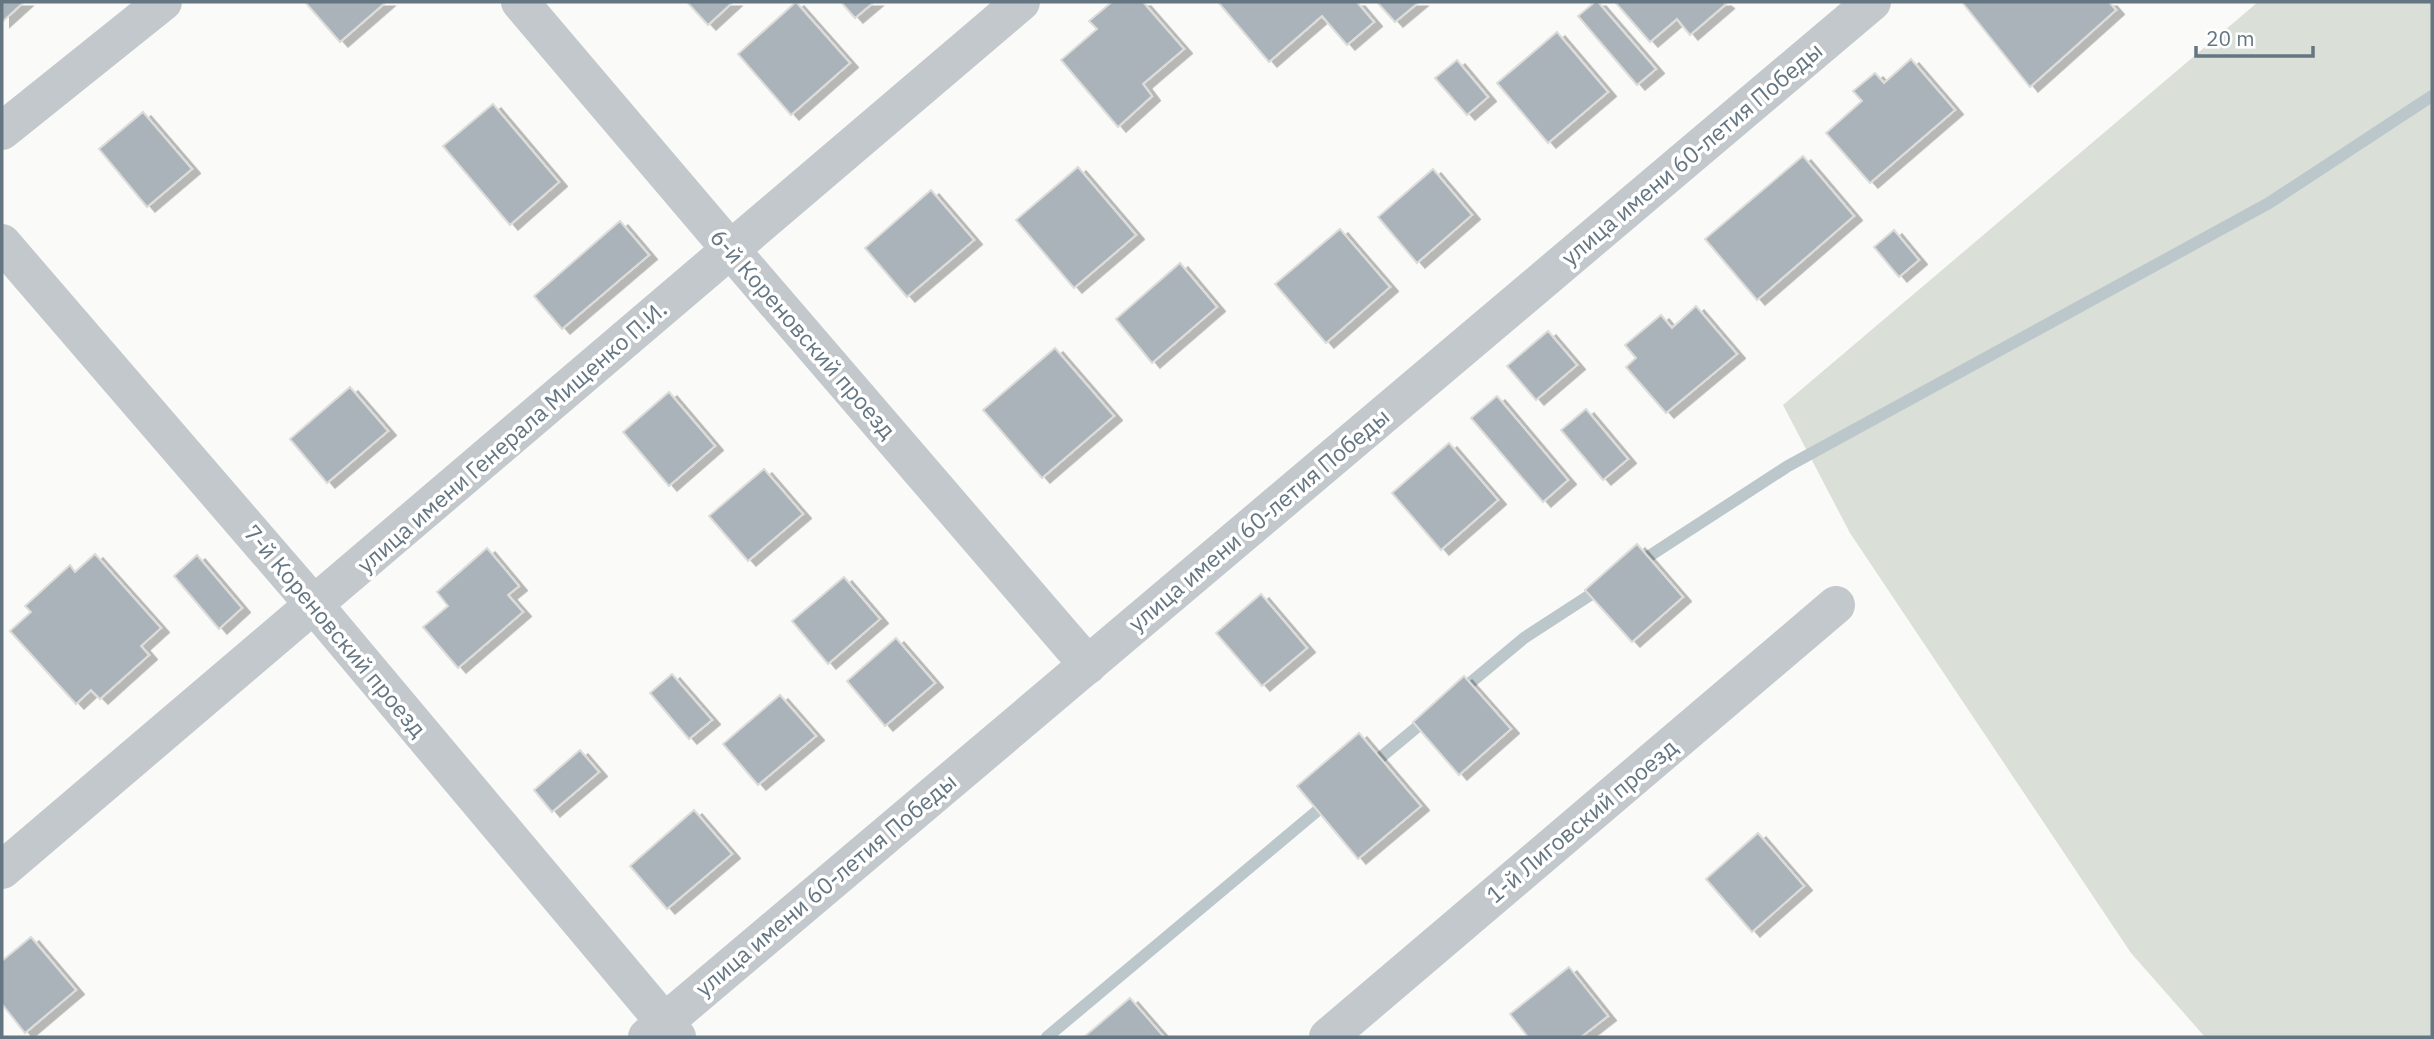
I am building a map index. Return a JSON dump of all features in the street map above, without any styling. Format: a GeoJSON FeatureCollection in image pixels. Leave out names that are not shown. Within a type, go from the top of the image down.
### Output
{"type":"FeatureCollection","features":[{"type":"Feature","properties":{"kind":"street"},"geometry":{"type":"LineString","coordinates":[[2,131],[163,2]]}},
{"type":"Feature","properties":{"kind":"street","name":"6-й Кореновский проезд"},"geometry":{"type":"LineString","coordinates":[[520,2],[1088,665]]}},
{"type":"Feature","properties":{"kind":"street","name":"улица имени Генерала Мищенко П.И."},"geometry":{"type":"LineString","coordinates":[[2,870],[1021,2]]}},
{"type":"Feature","properties":{"kind":"street","name":"улица имени 60-летия Победы"},"geometry":{"type":"LineString","coordinates":[[662,1032],[1088,665],[1872,2]]}},
{"type":"Feature","properties":{"kind":"street","name":"7-й Кореновский проезд"},"geometry":{"type":"LineString","coordinates":[[2,243],[315,606],[662,1032]]}},
{"type":"Feature","properties":{"kind":"street","name":"1-й Лиговский проезд"},"geometry":{"type":"LineString","coordinates":[[1328,1037],[1836,605]]}},
{"type":"Feature","properties":{"kind":"shaded area"},"geometry":{"type":"Polygon","coordinates":[[[2258,2],[2432,2],[2432,1037],[2205,1037],[2131,953],[1850,533],[1783,405],[2258,2]]]}},
{"type":"Feature","properties":{"kind":"building"},"geometry":{"type":"Polygon","coordinates":[[[2,2],[24,2],[2,22],[2,2]]]}},
{"type":"Feature","properties":{"kind":"building"},"geometry":{"type":"Polygon","coordinates":[[[305,2],[386,2],[340,42],[305,2]]]}},
{"type":"Feature","properties":{"kind":"building"},"geometry":{"type":"Polygon","coordinates":[[[687,2],[733,2],[708,25],[687,2]]]}},
{"type":"Feature","properties":{"kind":"building"},"geometry":{"type":"Polygon","coordinates":[[[796,2],[850,63],[791,115],[738,54],[796,2]]]}},
{"type":"Feature","properties":{"kind":"building"},"geometry":{"type":"Polygon","coordinates":[[[841,2],[874,2],[855,18],[841,2]]]}},
{"type":"Feature","properties":{"kind":"building"},"geometry":{"type":"Polygon","coordinates":[[[1112,2],[1143,2],[1184,49],[1143,84],[1152,96],[1118,127],[1061,60],[1097,29],[1089,21],[1112,2]]]}},
{"type":"Feature","properties":{"kind":"building"},"geometry":{"type":"Polygon","coordinates":[[[1218,2],[1357,2],[1374,22],[1347,45],[1322,16],[1269,62],[1218,2]]]}},
{"type":"Feature","properties":{"kind":"building"},"geometry":{"type":"Polygon","coordinates":[[[1377,2],[1419,2],[1395,22],[1377,2]]]}},
{"type":"Feature","properties":{"kind":"building"},"geometry":{"type":"Polygon","coordinates":[[[1598,2],[1656,69],[1637,85],[1578,16],[1598,2]]]}},
{"type":"Feature","properties":{"kind":"building"},"geometry":{"type":"Polygon","coordinates":[[[1615,2],[1726,4],[1690,35],[1677,19],[1650,42],[1615,2]]]}},
{"type":"Feature","properties":{"kind":"building"},"geometry":{"type":"Polygon","coordinates":[[[1962,2],[2109,2],[2116,10],[2030,87],[1962,2]]]}},
{"type":"Feature","properties":{"kind":"building"},"geometry":{"type":"Polygon","coordinates":[[[1557,32],[1608,92],[1548,143],[1497,83],[1557,32]]]}},
{"type":"Feature","properties":{"kind":"building"},"geometry":{"type":"Polygon","coordinates":[[[1911,59],[1955,110],[1870,183],[1826,133],[1862,101],[1853,91],[1875,73],[1884,83],[1911,59]]]}},
{"type":"Feature","properties":{"kind":"building"},"geometry":{"type":"Polygon","coordinates":[[[1457,60],[1488,97],[1467,115],[1435,78],[1457,60]]]}},
{"type":"Feature","properties":{"kind":"building"},"geometry":{"type":"Polygon","coordinates":[[[493,104],[559,182],[510,225],[443,146],[493,104]]]}},
{"type":"Feature","properties":{"kind":"building"},"geometry":{"type":"Polygon","coordinates":[[[143,112],[192,169],[147,207],[99,149],[143,112]]]}},
{"type":"Feature","properties":{"kind":"building"},"geometry":{"type":"Polygon","coordinates":[[[1803,156],[1854,216],[1757,300],[1705,239],[1803,156]]]}},
{"type":"Feature","properties":{"kind":"building"},"geometry":{"type":"Polygon","coordinates":[[[1078,167],[1136,235],[1074,288],[1016,220],[1078,167]]]}},
{"type":"Feature","properties":{"kind":"building"},"geometry":{"type":"Polygon","coordinates":[[[1433,169],[1472,215],[1417,263],[1378,217],[1433,169]]]}},
{"type":"Feature","properties":{"kind":"building"},"geometry":{"type":"Polygon","coordinates":[[[931,190],[974,240],[907,297],[865,248],[931,190]]]}},
{"type":"Feature","properties":{"kind":"building"},"geometry":{"type":"Polygon","coordinates":[[[620,221],[649,255],[562,329],[534,296],[620,221]]]}},
{"type":"Feature","properties":{"kind":"building"},"geometry":{"type":"Polygon","coordinates":[[[1340,229],[1390,287],[1326,343],[1275,284],[1340,229]]]}},
{"type":"Feature","properties":{"kind":"building"},"geometry":{"type":"Polygon","coordinates":[[[1894,230],[1919,260],[1899,277],[1874,247],[1894,230]]]}},
{"type":"Feature","properties":{"kind":"building"},"geometry":{"type":"Polygon","coordinates":[[[1180,263],[1217,307],[1152,363],[1116,319],[1180,263]]]}},
{"type":"Feature","properties":{"kind":"building"},"geometry":{"type":"Polygon","coordinates":[[[1696,306],[1737,354],[1666,413],[1626,367],[1636,358],[1625,345],[1661,315],[1672,328],[1696,306]]]}},
{"type":"Feature","properties":{"kind":"building"},"geometry":{"type":"Polygon","coordinates":[[[1548,331],[1577,365],[1536,400],[1507,366],[1548,331]]]}},
{"type":"Feature","properties":{"kind":"building"},"geometry":{"type":"Polygon","coordinates":[[[1055,348],[1114,416],[1042,478],[983,410],[1055,348]]]}},
{"type":"Feature","properties":{"kind":"building"},"geometry":{"type":"Polygon","coordinates":[[[350,387],[388,431],[327,483],[290,439],[350,387]]]}},
{"type":"Feature","properties":{"kind":"building"},"geometry":{"type":"Polygon","coordinates":[[[669,392],[715,446],[669,486],[623,432],[669,392]]]}},
{"type":"Feature","properties":{"kind":"building"},"geometry":{"type":"Polygon","coordinates":[[[1497,396],[1568,480],[1543,502],[1471,418],[1497,396]]]}},
{"type":"Feature","properties":{"kind":"building"},"geometry":{"type":"Polygon","coordinates":[[[1586,409],[1628,459],[1603,480],[1561,430],[1586,409]]]}},
{"type":"Feature","properties":{"kind":"building"},"geometry":{"type":"Polygon","coordinates":[[[1449,443],[1498,500],[1441,550],[1392,493],[1449,443]]]}},
{"type":"Feature","properties":{"kind":"building"},"geometry":{"type":"Polygon","coordinates":[[[764,469],[803,514],[748,561],[709,516],[764,469]]]}},
{"type":"Feature","properties":{"kind":"building"},"geometry":{"type":"Polygon","coordinates":[[[1637,544],[1683,597],[1632,642],[1585,590],[1637,544]]]}},
{"type":"Feature","properties":{"kind":"building"},"geometry":{"type":"Polygon","coordinates":[[[487,548],[519,586],[508,595],[523,612],[458,668],[423,627],[448,606],[437,592],[487,548]]]}},
{"type":"Feature","properties":{"kind":"building"},"geometry":{"type":"Polygon","coordinates":[[[95,554],[161,628],[141,646],[149,655],[100,699],[91,690],[76,704],[10,631],[31,612],[25,606],[70,565],[75,572],[95,554]]]}},
{"type":"Feature","properties":{"kind":"building"},"geometry":{"type":"Polygon","coordinates":[[[197,555],[242,608],[219,629],[174,576],[197,555]]]}},
{"type":"Feature","properties":{"kind":"building"},"geometry":{"type":"Polygon","coordinates":[[[844,577],[880,619],[828,664],[792,621],[844,577]]]}},
{"type":"Feature","properties":{"kind":"building"},"geometry":{"type":"Polygon","coordinates":[[[1261,594],[1307,648],[1262,686],[1216,633],[1261,594]]]}},
{"type":"Feature","properties":{"kind":"building"},"geometry":{"type":"Polygon","coordinates":[[[896,638],[935,683],[885,726],[847,681],[896,638]]]}},
{"type":"Feature","properties":{"kind":"building"},"geometry":{"type":"Polygon","coordinates":[[[672,674],[712,720],[689,739],[650,693],[672,674]]]}},
{"type":"Feature","properties":{"kind":"building"},"geometry":{"type":"Polygon","coordinates":[[[1464,676],[1511,729],[1459,775],[1413,722],[1464,676]]]}},
{"type":"Feature","properties":{"kind":"building"},"geometry":{"type":"Polygon","coordinates":[[[780,695],[816,736],[758,785],[723,744],[780,695]]]}},
{"type":"Feature","properties":{"kind":"building"},"geometry":{"type":"Polygon","coordinates":[[[1359,733],[1421,806],[1358,859],[1297,786],[1359,733]]]}},
{"type":"Feature","properties":{"kind":"building"},"geometry":{"type":"Polygon","coordinates":[[[580,750],[599,772],[552,812],[534,790],[580,750]]]}},
{"type":"Feature","properties":{"kind":"building"},"geometry":{"type":"Polygon","coordinates":[[[694,810],[732,854],[667,909],[630,866],[694,810]]]}},
{"type":"Feature","properties":{"kind":"building"},"geometry":{"type":"Polygon","coordinates":[[[1758,833],[1804,886],[1752,932],[1706,879],[1758,833]]]}},
{"type":"Feature","properties":{"kind":"building"},"geometry":{"type":"Polygon","coordinates":[[[31,937],[76,990],[25,1033],[2,1004],[2,961],[31,937]]]}},
{"type":"Feature","properties":{"kind":"building"},"geometry":{"type":"Polygon","coordinates":[[[1569,967],[1608,1016],[1581,1037],[1528,1037],[1510,1014],[1569,967]]]}},
{"type":"Feature","properties":{"kind":"building"},"geometry":{"type":"Polygon","coordinates":[[[1130,998],[1164,1037],[1084,1037],[1130,998]]]}},
{"type":"Feature","properties":{"kind":"waterway"},"geometry":{"type":"LineString","coordinates":[[1637,564],[1788,466],[2269,203],[2432,96]]}},
{"type":"Feature","properties":{"kind":"waterway"},"geometry":{"type":"LineString","coordinates":[[1458,693],[1524,638],[1604,586]]}},
{"type":"Feature","properties":{"kind":"waterway"},"geometry":{"type":"LineString","coordinates":[[1369,767],[1428,718]]}},
{"type":"Feature","properties":{"kind":"waterway"},"geometry":{"type":"LineString","coordinates":[[1047,1037],[1329,801]]}}]}
